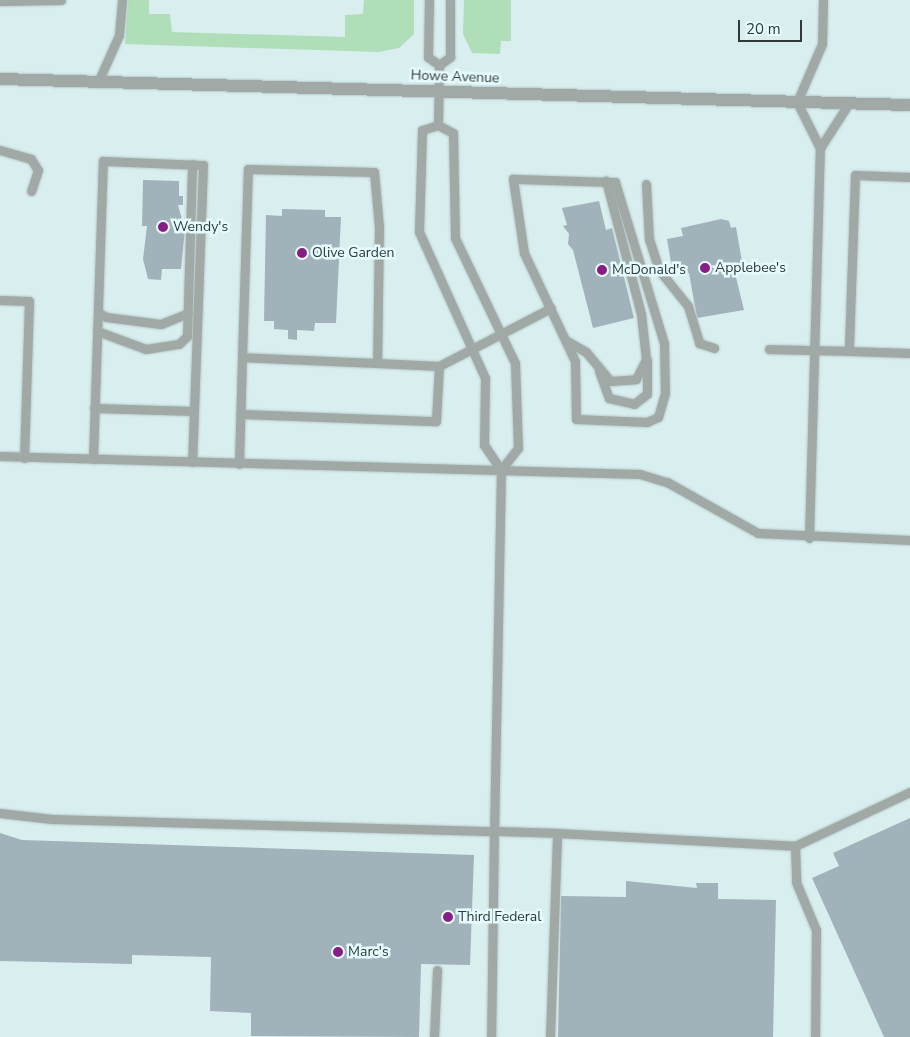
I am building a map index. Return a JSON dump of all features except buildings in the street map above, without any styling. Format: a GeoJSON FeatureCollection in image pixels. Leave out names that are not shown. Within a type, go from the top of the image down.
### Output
{"type":"FeatureCollection","features":[{"type":"Feature","properties":{"kind":"street","name":"Howe Avenue"},"geometry":{"type":"LineString","coordinates":[[0,79],[910,105]]}},
{"type":"Feature","properties":{"kind":"lane"},"geometry":{"type":"LineString","coordinates":[[0,1],[61,0]]}},
{"type":"Feature","properties":{"kind":"lane"},"geometry":{"type":"LineString","coordinates":[[98,82],[118,35],[122,0]]}},
{"type":"Feature","properties":{"kind":"lane"},"geometry":{"type":"LineString","coordinates":[[429,0],[428,56],[439,65]]}},
{"type":"Feature","properties":{"kind":"lane"},"geometry":{"type":"LineString","coordinates":[[439,65],[450,56],[450,0]]}},
{"type":"Feature","properties":{"kind":"lane"},"geometry":{"type":"LineString","coordinates":[[809,538],[820,148],[797,102],[822,44],[823,0]]}},
{"type":"Feature","properties":{"kind":"lane"},"geometry":{"type":"LineString","coordinates":[[438,125],[439,65]]}},
{"type":"Feature","properties":{"kind":"lane"},"geometry":{"type":"LineString","coordinates":[[820,148],[850,103]]}},
{"type":"Feature","properties":{"kind":"lane"},"geometry":{"type":"LineString","coordinates":[[491,1037],[501,470],[484,445],[486,386],[473,348],[420,232],[422,130],[438,125],[453,133],[455,238],[515,362],[519,394],[518,448],[501,470]]}},
{"type":"Feature","properties":{"kind":"lane"},"geometry":{"type":"LineString","coordinates":[[0,150],[32,159],[38,170],[31,191]]}},
{"type":"Feature","properties":{"kind":"lane"},"geometry":{"type":"LineString","coordinates":[[92,459],[103,162],[192,164],[203,165],[192,462]]}},
{"type":"Feature","properties":{"kind":"lane"},"geometry":{"type":"LineString","coordinates":[[97,331],[135,348],[167,348],[187,336],[192,164]]}},
{"type":"Feature","properties":{"kind":"lane"},"geometry":{"type":"LineString","coordinates":[[239,464],[248,169],[374,172],[379,227],[377,363]]}},
{"type":"Feature","properties":{"kind":"lane"},"geometry":{"type":"LineString","coordinates":[[850,351],[855,175],[910,176]]}},
{"type":"Feature","properties":{"kind":"lane"},"geometry":{"type":"LineString","coordinates":[[513,179],[606,182],[615,182],[662,328],[665,393],[658,417],[648,422],[576,419],[575,361],[522,245],[513,179]]}},
{"type":"Feature","properties":{"kind":"lane"},"geometry":{"type":"LineString","coordinates":[[600,371],[609,398],[634,404],[647,394],[646,359],[641,314],[606,182]]}},
{"type":"Feature","properties":{"kind":"lane"},"geometry":{"type":"LineString","coordinates":[[646,184],[648,239],[659,270],[688,306],[699,343],[714,348]]}},
{"type":"Feature","properties":{"kind":"lane"},"geometry":{"type":"LineString","coordinates":[[0,300],[28,301],[24,458]]}},
{"type":"Feature","properties":{"kind":"lane"},"geometry":{"type":"LineString","coordinates":[[242,357],[439,366],[551,308]]}},
{"type":"Feature","properties":{"kind":"lane"},"geometry":{"type":"LineString","coordinates":[[98,312],[106,317],[161,324],[188,313]]}},
{"type":"Feature","properties":{"kind":"lane"},"geometry":{"type":"LineString","coordinates":[[567,341],[586,352],[610,381],[626,382],[636,379],[646,359]]}},
{"type":"Feature","properties":{"kind":"lane"},"geometry":{"type":"LineString","coordinates":[[769,349],[910,353]]}},
{"type":"Feature","properties":{"kind":"lane"},"geometry":{"type":"LineString","coordinates":[[241,414],[436,422],[439,366]]}},
{"type":"Feature","properties":{"kind":"lane"},"geometry":{"type":"LineString","coordinates":[[94,408],[194,411]]}},
{"type":"Feature","properties":{"kind":"lane"},"geometry":{"type":"LineString","coordinates":[[0,456],[650,476],[758,534],[809,538],[910,540]]}},
{"type":"Feature","properties":{"kind":"lane"},"geometry":{"type":"LineString","coordinates":[[0,813],[52,819],[557,833],[795,846],[910,792]]}},
{"type":"Feature","properties":{"kind":"lane"},"geometry":{"type":"LineString","coordinates":[[550,1037],[557,833]]}},
{"type":"Feature","properties":{"kind":"lane"},"geometry":{"type":"LineString","coordinates":[[795,846],[796,882],[816,930],[816,1037]]}},
{"type":"Feature","properties":{"kind":"lane"},"geometry":{"type":"LineString","coordinates":[[434,1037],[437,970]]}},
{"type":"Feature","properties":{"kind":"green space"},"geometry":{"type":"Polygon","coordinates":[[[128,0],[149,0],[149,14],[170,14],[172,32],[345,37],[345,15],[363,14],[364,0],[414,0],[414,34],[399,48],[379,52],[125,44],[128,0]]]}},
{"type":"Feature","properties":{"kind":"green space"},"geometry":{"type":"Polygon","coordinates":[[[464,0],[511,0],[511,41],[501,41],[500,54],[472,53],[463,34],[464,0]]]}},
{"type":"Feature","properties":{"kind":"place","name":"Wendy's"},"geometry":{"type":"Point","coordinates":[163,227]}},
{"type":"Feature","properties":{"kind":"place","name":"Olive Garden"},"geometry":{"type":"Point","coordinates":[302,253]}},
{"type":"Feature","properties":{"kind":"place","name":"Applebee's"},"geometry":{"type":"Point","coordinates":[705,268]}},
{"type":"Feature","properties":{"kind":"place","name":"McDonald's"},"geometry":{"type":"Point","coordinates":[602,270]}},
{"type":"Feature","properties":{"kind":"place","name":"Third Federal"},"geometry":{"type":"Point","coordinates":[448,917]}},
{"type":"Feature","properties":{"kind":"place","name":"Marc's"},"geometry":{"type":"Point","coordinates":[338,952]}}]}
